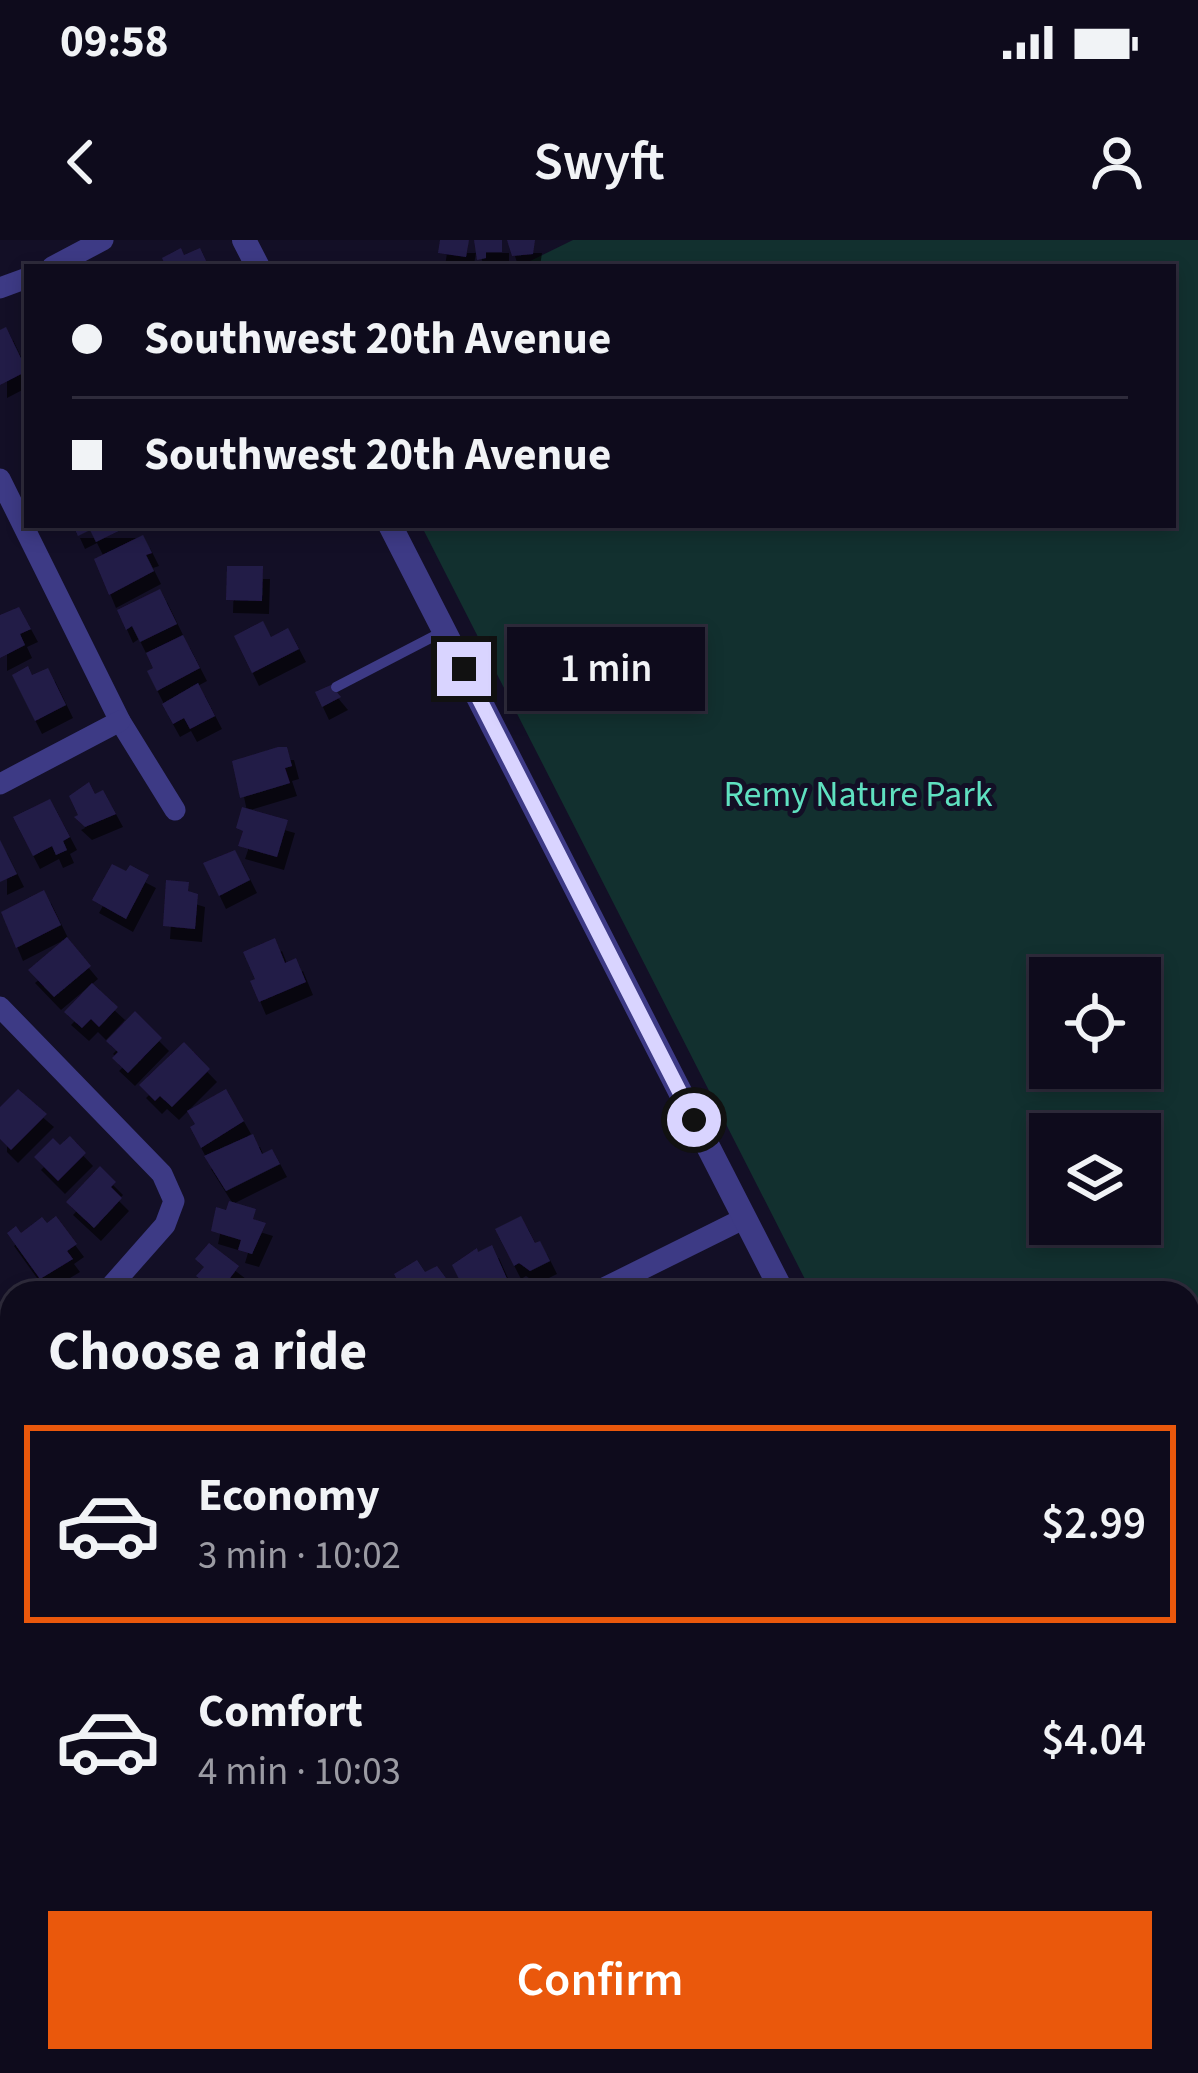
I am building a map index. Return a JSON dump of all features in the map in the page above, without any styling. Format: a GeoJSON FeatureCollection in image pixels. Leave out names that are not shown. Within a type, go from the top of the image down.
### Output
{"type":"FeatureCollection","features":[{"type":"Feature","properties":{"kind":"street"},"geometry":{"type":"LineString","coordinates":[[58,264],[103,240]]}},
{"type":"Feature","properties":{"kind":"street"},"geometry":{"type":"LineString","coordinates":[[0,479],[6,508],[121,722],[175,810]]}},
{"type":"Feature","properties":{"kind":"street"},"geometry":{"type":"LineString","coordinates":[[392,528],[777,1281]]}},
{"type":"Feature","properties":{"kind":"street"},"geometry":{"type":"LineString","coordinates":[[0,784],[121,722]]}},
{"type":"Feature","properties":{"kind":"street"},"geometry":{"type":"LineString","coordinates":[[0,1007],[162,1174],[174,1201],[165,1225],[116,1281]]}},
{"type":"Feature","properties":{"kind":"street"},"geometry":{"type":"LineString","coordinates":[[618,1281],[745,1218]]}},
{"type":"Feature","properties":{"kind":"lane"},"geometry":{"type":"LineString","coordinates":[[336,687],[444,631]]}},
{"type":"Feature","properties":{"kind":"green space","name":"Remy Nature Park"},"geometry":{"type":"Polygon","coordinates":[[[573,240],[1198,240],[1198,1281],[806,1281],[423,528],[1176,528],[1176,264],[524,264],[573,240]]]}},
{"type":"Feature","properties":{"kind":"building"},"geometry":{"type":"Polygon","coordinates":[[[440,240],[469,240],[466,257],[438,253],[440,240]]]}},
{"type":"Feature","properties":{"kind":"building"},"geometry":{"type":"Polygon","coordinates":[[[474,240],[502,240],[502,252],[486,252],[486,258],[477,260],[474,240]]]}},
{"type":"Feature","properties":{"kind":"building"},"geometry":{"type":"Polygon","coordinates":[[[507,240],[535,240],[533,254],[512,256],[507,240]]]}},
{"type":"Feature","properties":{"kind":"building"},"geometry":{"type":"Polygon","coordinates":[[[181,248],[184,255],[200,248],[208,264],[165,264],[162,258],[181,248]]]}},
{"type":"Feature","properties":{"kind":"building"},"geometry":{"type":"Polygon","coordinates":[[[6,327],[24,373],[0,385],[0,330],[6,327]]]}},
{"type":"Feature","properties":{"kind":"building"},"geometry":{"type":"Polygon","coordinates":[[[74,528],[125,528],[96,542],[90,530],[78,536],[74,528]]]}},
{"type":"Feature","properties":{"kind":"building"},"geometry":{"type":"Polygon","coordinates":[[[143,535],[154,571],[109,595],[94,559],[143,535]]]}},
{"type":"Feature","properties":{"kind":"building"},"geometry":{"type":"Polygon","coordinates":[[[227,566],[263,566],[262,601],[226,600],[227,566]]]}},
{"type":"Feature","properties":{"kind":"building"},"geometry":{"type":"Polygon","coordinates":[[[160,589],[177,624],[140,642],[132,626],[126,630],[117,610],[160,589]]]}},
{"type":"Feature","properties":{"kind":"building"},"geometry":{"type":"Polygon","coordinates":[[[19,607],[31,629],[20,634],[25,645],[0,658],[0,615],[19,607]]]}},
{"type":"Feature","properties":{"kind":"building"},"geometry":{"type":"Polygon","coordinates":[[[263,621],[271,637],[288,628],[299,649],[252,673],[234,636],[263,621]]]}},
{"type":"Feature","properties":{"kind":"building"},"geometry":{"type":"Polygon","coordinates":[[[183,635],[200,668],[157,691],[147,671],[153,668],[146,653],[183,635]]]}},
{"type":"Feature","properties":{"kind":"building"},"geometry":{"type":"Polygon","coordinates":[[[28,666],[32,675],[48,668],[66,705],[35,721],[12,675],[28,666]]]}},
{"type":"Feature","properties":{"kind":"building"},"geometry":{"type":"Polygon","coordinates":[[[198,683],[215,716],[190,729],[184,718],[173,724],[162,704],[198,683]]]}},
{"type":"Feature","properties":{"kind":"building"},"geometry":{"type":"Polygon","coordinates":[[[331,685],[341,697],[322,707],[315,692],[331,685]]]}},
{"type":"Feature","properties":{"kind":"building"},"geometry":{"type":"Polygon","coordinates":[[[287,747],[292,766],[285,768],[290,783],[240,798],[232,761],[287,747]]]}},
{"type":"Feature","properties":{"kind":"building"},"geometry":{"type":"Polygon","coordinates":[[[89,782],[95,794],[103,790],[116,814],[85,827],[74,817],[78,815],[69,796],[89,782]]]}},
{"type":"Feature","properties":{"kind":"building"},"geometry":{"type":"Polygon","coordinates":[[[50,799],[70,837],[63,841],[67,850],[56,855],[52,846],[33,856],[13,817],[50,799]]]}},
{"type":"Feature","properties":{"kind":"building"},"geometry":{"type":"Polygon","coordinates":[[[242,807],[288,820],[277,857],[238,846],[243,831],[236,828],[242,807]]]}},
{"type":"Feature","properties":{"kind":"building"},"geometry":{"type":"Polygon","coordinates":[[[0,840],[17,874],[0,882],[0,840]]]}},
{"type":"Feature","properties":{"kind":"building"},"geometry":{"type":"Polygon","coordinates":[[[235,850],[250,880],[219,896],[203,863],[235,850]]]}},
{"type":"Feature","properties":{"kind":"building"},"geometry":{"type":"Polygon","coordinates":[[[112,864],[126,871],[130,865],[149,875],[126,919],[92,900],[112,864]]]}},
{"type":"Feature","properties":{"kind":"building"},"geometry":{"type":"Polygon","coordinates":[[[166,880],[189,882],[188,891],[198,894],[195,929],[163,926],[166,880]]]}},
{"type":"Feature","properties":{"kind":"building"},"geometry":{"type":"Polygon","coordinates":[[[44,890],[61,925],[16,948],[1,912],[44,890]]]}},
{"type":"Feature","properties":{"kind":"building"},"geometry":{"type":"Polygon","coordinates":[[[67,937],[91,966],[54,997],[28,970],[67,937]]]}},
{"type":"Feature","properties":{"kind":"building"},"geometry":{"type":"Polygon","coordinates":[[[275,938],[285,963],[296,958],[306,982],[259,1002],[243,952],[275,938]]]}},
{"type":"Feature","properties":{"kind":"building"},"geometry":{"type":"Polygon","coordinates":[[[92,983],[118,1007],[99,1027],[91,1019],[82,1028],[64,1012],[92,983]]]}},
{"type":"Feature","properties":{"kind":"building"},"geometry":{"type":"Polygon","coordinates":[[[135,1011],[162,1038],[128,1073],[112,1058],[118,1052],[106,1041],[135,1011]]]}},
{"type":"Feature","properties":{"kind":"building"},"geometry":{"type":"Polygon","coordinates":[[[184,1042],[210,1069],[172,1107],[160,1096],[155,1101],[139,1085],[184,1042]]]}},
{"type":"Feature","properties":{"kind":"building"},"geometry":{"type":"Polygon","coordinates":[[[18,1089],[47,1114],[11,1150],[0,1139],[0,1107],[18,1089]]]}},
{"type":"Feature","properties":{"kind":"building"},"geometry":{"type":"Polygon","coordinates":[[[226,1089],[244,1121],[201,1148],[187,1111],[226,1089]]]}},
{"type":"Feature","properties":{"kind":"building"},"geometry":{"type":"Polygon","coordinates":[[[253,1134],[262,1154],[272,1149],[280,1164],[226,1191],[204,1156],[253,1134]]]}},
{"type":"Feature","properties":{"kind":"building"},"geometry":{"type":"Polygon","coordinates":[[[70,1136],[86,1153],[58,1181],[34,1157],[53,1138],[60,1145],[70,1136]]]}},
{"type":"Feature","properties":{"kind":"building"},"geometry":{"type":"Polygon","coordinates":[[[100,1166],[116,1182],[111,1187],[122,1198],[94,1228],[66,1202],[100,1166]]]}},
{"type":"Feature","properties":{"kind":"building"},"geometry":{"type":"Polygon","coordinates":[[[229,1201],[256,1209],[253,1219],[266,1223],[252,1254],[238,1250],[241,1240],[211,1231],[216,1207],[226,1210],[229,1201]]]}},
{"type":"Feature","properties":{"kind":"building"},"geometry":{"type":"Polygon","coordinates":[[[56,1216],[77,1244],[67,1251],[73,1259],[40,1279],[7,1233],[16,1226],[21,1233],[42,1217],[47,1223],[56,1216]]]}},
{"type":"Feature","properties":{"kind":"building"},"geometry":{"type":"Polygon","coordinates":[[[521,1216],[550,1261],[530,1271],[519,1263],[514,1266],[495,1229],[521,1216]]]}},
{"type":"Feature","properties":{"kind":"building"},"geometry":{"type":"Polygon","coordinates":[[[209,1243],[239,1266],[228,1281],[203,1281],[196,1276],[204,1267],[195,1259],[209,1243]]]}},
{"type":"Feature","properties":{"kind":"building"},"geometry":{"type":"Polygon","coordinates":[[[492,1245],[508,1281],[460,1281],[452,1265],[477,1248],[478,1252],[492,1245]]]}},
{"type":"Feature","properties":{"kind":"building"},"geometry":{"type":"Polygon","coordinates":[[[417,1260],[425,1272],[437,1266],[448,1281],[398,1281],[394,1274],[417,1260]]]}},
{"type":"Feature","properties":{"kind":"route"},"geometry":{"type":"LineString","coordinates":[[464,669],[694,1120]]}}]}
